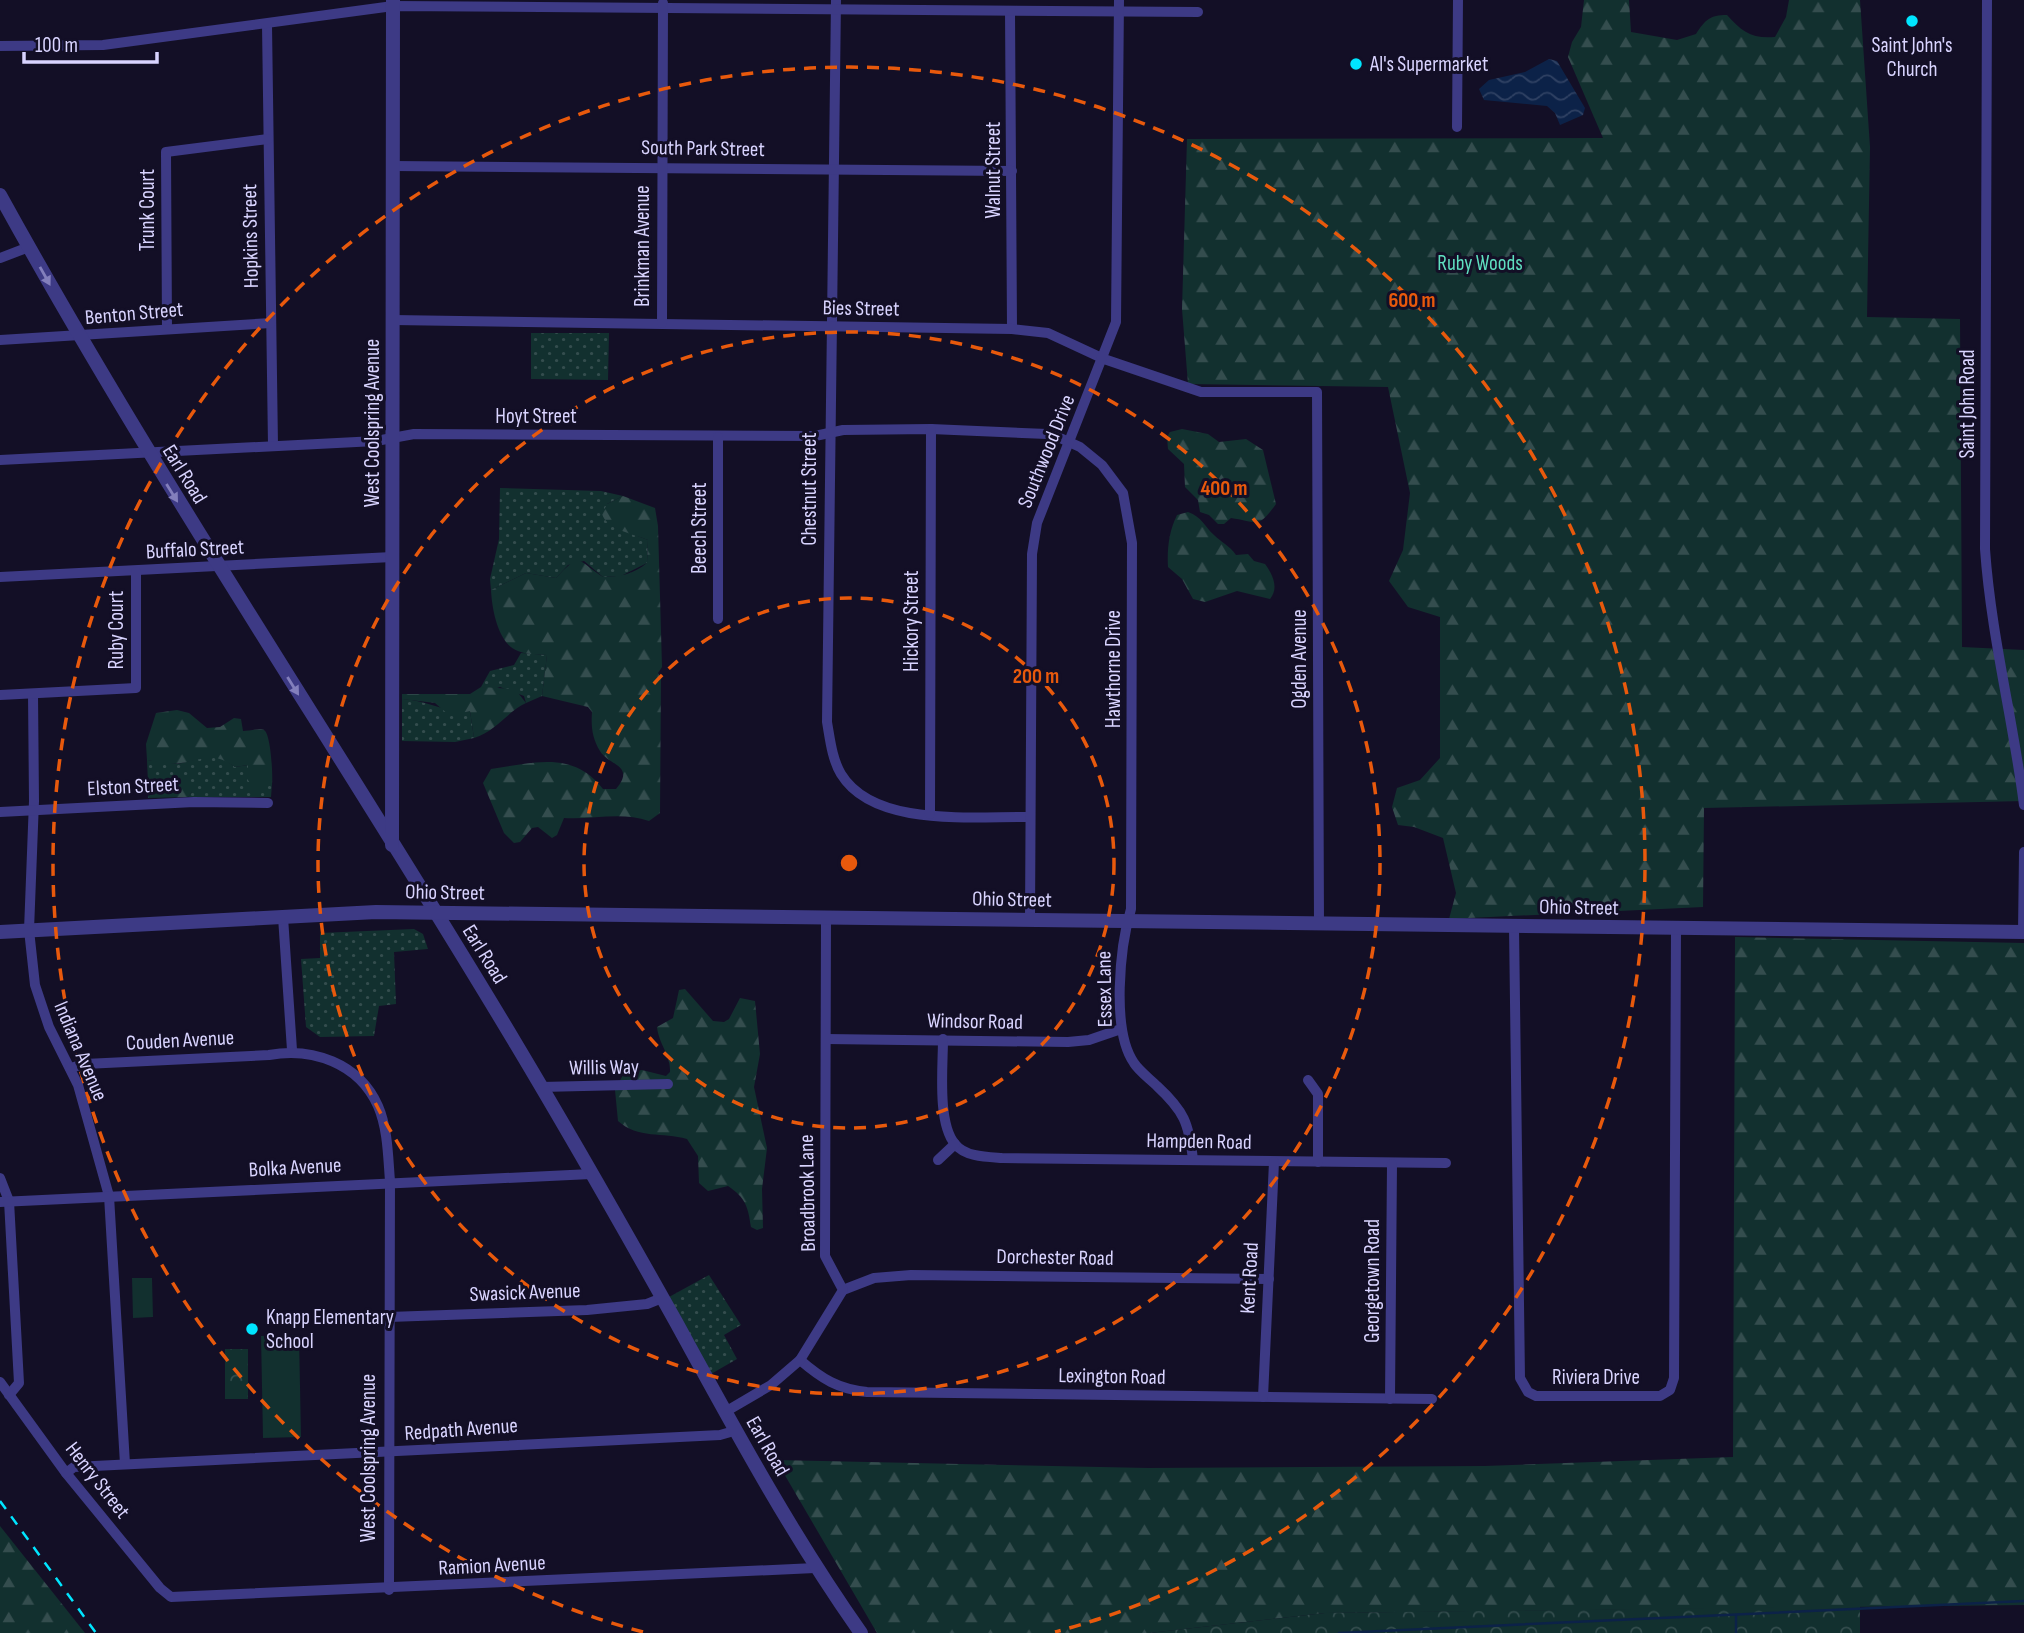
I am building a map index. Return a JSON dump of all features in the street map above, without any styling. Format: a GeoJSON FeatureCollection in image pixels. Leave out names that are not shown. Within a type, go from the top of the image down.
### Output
{"type":"FeatureCollection","features":[{"type":"Feature","properties":{"kind":"street"},"geometry":{"type":"LineString","coordinates":[[1457,127],[1458,0]]}},
{"type":"Feature","properties":{"kind":"street","name":"Saint John Road"},"geometry":{"type":"LineString","coordinates":[[1987,0],[1985,549],[1988,594],[2016,740],[2024,805]]}},
{"type":"Feature","properties":{"kind":"street"},"geometry":{"type":"LineString","coordinates":[[0,46],[103,45],[267,25],[393,3],[835,4],[1010,11],[1119,5],[1198,12]]}},
{"type":"Feature","properties":{"kind":"street","name":"West Coolspring Avenue"},"geometry":{"type":"LineString","coordinates":[[392,845],[393,3]]}},
{"type":"Feature","properties":{"kind":"street","name":"Brinkman Avenue"},"geometry":{"type":"LineString","coordinates":[[662,323],[663,4]]}},
{"type":"Feature","properties":{"kind":"street","name":"Chestnut Street"},"geometry":{"type":"LineString","coordinates":[[835,4],[835,169],[828,433],[827,722],[831,745],[840,773],[861,797],[892,810],[1029,817]]}},
{"type":"Feature","properties":{"kind":"street","name":"Southwood Drive"},"geometry":{"type":"LineString","coordinates":[[1030,920],[1032,554],[1037,523],[1116,323],[1119,5]]}},
{"type":"Feature","properties":{"kind":"street","name":"Walnut Street"},"geometry":{"type":"LineString","coordinates":[[1010,11],[1012,329]]}},
{"type":"Feature","properties":{"kind":"street","name":"Hopkins Street"},"geometry":{"type":"LineString","coordinates":[[267,25],[273,446]]}},
{"type":"Feature","properties":{"kind":"street","name":"Trunk Court"},"geometry":{"type":"LineString","coordinates":[[167,329],[166,152],[268,139]]}},
{"type":"Feature","properties":{"kind":"street","name":"South Park Street"},"geometry":{"type":"LineString","coordinates":[[393,166],[661,166],[1012,171]]}},
{"type":"Feature","properties":{"kind":"street","name":"Earl Road"},"geometry":{"type":"LineString","coordinates":[[0,195],[78,337],[148,453],[541,1087],[726,1412],[734,1431],[815,1568],[861,1633]]}},
{"type":"Feature","properties":{"kind":"street"},"geometry":{"type":"LineString","coordinates":[[0,258],[29,247]]}},
{"type":"Feature","properties":{"kind":"street","name":"Bies Street"},"geometry":{"type":"LineString","coordinates":[[393,320],[1012,329],[1048,333],[1104,359],[1201,392],[1317,392]]}},
{"type":"Feature","properties":{"kind":"street","name":"Benton Street"},"geometry":{"type":"LineString","coordinates":[[0,340],[271,323]]}},
{"type":"Feature","properties":{"kind":"street","name":"Ogden Avenue"},"geometry":{"type":"LineString","coordinates":[[1317,392],[1319,925]]}},
{"type":"Feature","properties":{"kind":"street","name":"Hoyt Street"},"geometry":{"type":"LineString","coordinates":[[0,460],[273,446],[414,434],[718,437],[828,433],[843,430],[931,429],[1047,434],[1070,442]]}},
{"type":"Feature","properties":{"kind":"street","name":"Hickory Street"},"geometry":{"type":"LineString","coordinates":[[930,814],[931,429]]}},
{"type":"Feature","properties":{"kind":"street","name":"Beech Street"},"geometry":{"type":"LineString","coordinates":[[718,437],[718,619]]}},
{"type":"Feature","properties":{"kind":"street","name":"Hawthorne Drive"},"geometry":{"type":"LineString","coordinates":[[1070,442],[1102,465],[1123,493],[1130,518],[1131,882],[1127,920]]}},
{"type":"Feature","properties":{"kind":"street","name":"Buffalo Street"},"geometry":{"type":"LineString","coordinates":[[0,578],[393,557]]}},
{"type":"Feature","properties":{"kind":"street","name":"Ruby Court"},"geometry":{"type":"LineString","coordinates":[[33,694],[136,688],[136,572]]}},
{"type":"Feature","properties":{"kind":"street"},"geometry":{"type":"LineString","coordinates":[[0,695],[33,694]]}},
{"type":"Feature","properties":{"kind":"street","name":"Indiana Avenue"},"geometry":{"type":"LineString","coordinates":[[33,694],[29,930],[38,1000],[70,1068],[88,1119],[109,1196],[125,1464]]}},
{"type":"Feature","properties":{"kind":"street","name":"Elston Street"},"geometry":{"type":"LineString","coordinates":[[0,813],[194,802],[268,803]]}},
{"type":"Feature","properties":{"kind":"street"},"geometry":{"type":"LineString","coordinates":[[2024,852],[2024,932]]}},
{"type":"Feature","properties":{"kind":"street","name":"Ohio Street"},"geometry":{"type":"LineString","coordinates":[[0,932],[283,917],[435,913],[2024,932]]}},
{"type":"Feature","properties":{"kind":"street"},"geometry":{"type":"LineString","coordinates":[[283,917],[292,1050]]}},
{"type":"Feature","properties":{"kind":"street","name":"Broadbrook Lane"},"geometry":{"type":"LineString","coordinates":[[826,918],[825,1256],[843,1290]]}},
{"type":"Feature","properties":{"kind":"street","name":"Essex Lane"},"geometry":{"type":"LineString","coordinates":[[1127,920],[1123,936],[1121,1029],[1133,1063],[1175,1102],[1190,1126],[1193,1160]]}},
{"type":"Feature","properties":{"kind":"street","name":"Riviera Drive"},"geometry":{"type":"LineString","coordinates":[[1514,927],[1520,1378],[1528,1392],[1536,1396],[1660,1396],[1670,1390],[1674,1364],[1676,929]]}},
{"type":"Feature","properties":{"kind":"street","name":"Windsor Road"},"geometry":{"type":"LineString","coordinates":[[826,1039],[1068,1042],[1089,1040],[1121,1029]]}},
{"type":"Feature","properties":{"kind":"street"},"geometry":{"type":"LineString","coordinates":[[938,1160],[955,1144],[943,1108],[943,1040]]}},
{"type":"Feature","properties":{"kind":"street","name":"West Coolspring Avenue"},"geometry":{"type":"LineString","coordinates":[[292,1050],[316,1054],[338,1063],[363,1082],[378,1106],[386,1137],[390,1181],[389,1590]]}},
{"type":"Feature","properties":{"kind":"street","name":"Couden Avenue"},"geometry":{"type":"LineString","coordinates":[[70,1068],[85,1064],[269,1055],[292,1050]]}},
{"type":"Feature","properties":{"kind":"street"},"geometry":{"type":"LineString","coordinates":[[1308,1080],[1318,1094],[1318,1162]]}},
{"type":"Feature","properties":{"kind":"street","name":"Willis Way"},"geometry":{"type":"LineString","coordinates":[[541,1087],[668,1084]]}},
{"type":"Feature","properties":{"kind":"street","name":"Hampden Road"},"geometry":{"type":"LineString","coordinates":[[955,1144],[984,1157],[1446,1163]]}},
{"type":"Feature","properties":{"kind":"street","name":"Kent Road"},"geometry":{"type":"LineString","coordinates":[[1263,1397],[1273,1162]]}},
{"type":"Feature","properties":{"kind":"street","name":"Georgetown Road"},"geometry":{"type":"LineString","coordinates":[[1390,1398],[1392,1164]]}},
{"type":"Feature","properties":{"kind":"street","name":"Bolka Avenue"},"geometry":{"type":"LineString","coordinates":[[4,1201],[390,1181],[591,1174]]}},
{"type":"Feature","properties":{"kind":"street"},"geometry":{"type":"LineString","coordinates":[[0,1178],[19,1383],[9,1395]]}},
{"type":"Feature","properties":{"kind":"street","name":"Dorchester Road"},"geometry":{"type":"LineString","coordinates":[[843,1290],[874,1278],[911,1275],[1269,1279]]}},
{"type":"Feature","properties":{"kind":"street"},"geometry":{"type":"LineString","coordinates":[[726,1412],[771,1385],[800,1360],[843,1290]]}},
{"type":"Feature","properties":{"kind":"street","name":"Swasick Avenue"},"geometry":{"type":"LineString","coordinates":[[389,1317],[587,1310],[647,1304],[662,1298]]}},
{"type":"Feature","properties":{"kind":"street","name":"Lexington Road"},"geometry":{"type":"LineString","coordinates":[[800,1360],[841,1389],[867,1392],[1432,1398]]}},
{"type":"Feature","properties":{"kind":"street","name":"Henry Street"},"geometry":{"type":"LineString","coordinates":[[0,1382],[66,1472],[171,1598]]}},
{"type":"Feature","properties":{"kind":"street","name":"Redpath Avenue"},"geometry":{"type":"LineString","coordinates":[[66,1472],[74,1467],[720,1435],[734,1431]]}},
{"type":"Feature","properties":{"kind":"street","name":"Ramion Avenue"},"geometry":{"type":"LineString","coordinates":[[171,1598],[389,1590],[815,1568]]}},
{"type":"Feature","properties":{"kind":"green space","name":"Ruby Woods"},"geometry":{"type":"Polygon","coordinates":[[[1584,0],[1629,0],[1631,32],[1677,40],[1696,34],[1712,17],[1727,15],[1748,33],[1760,37],[1775,37],[1786,17],[1789,0],[1860,0],[1870,147],[1867,317],[1960,319],[1962,647],[2024,650],[2024,801],[1704,808],[1703,907],[1449,919],[1456,893],[1443,838],[1414,827],[1398,825],[1392,807],[1397,788],[1420,780],[1440,758],[1440,617],[1408,607],[1389,581],[1403,550],[1410,493],[1388,387],[1188,384],[1182,309],[1187,139],[1603,138],[1568,57],[1572,42],[1581,27],[1584,0]]]}},
{"type":"Feature","properties":{"kind":"green space"},"geometry":{"type":"Polygon","coordinates":[[[531,333],[609,333],[608,380],[531,379],[531,333]]]}},
{"type":"Feature","properties":{"kind":"green space"},"geometry":{"type":"Polygon","coordinates":[[[1182,429],[1208,434],[1219,442],[1246,439],[1263,450],[1276,504],[1265,517],[1257,522],[1231,518],[1224,524],[1218,524],[1209,515],[1200,512],[1198,500],[1185,487],[1184,464],[1168,449],[1167,437],[1170,432],[1182,429]]]}},
{"type":"Feature","properties":{"kind":"green space"},"geometry":{"type":"Polygon","coordinates":[[[500,488],[601,491],[623,496],[607,504],[614,527],[648,540],[647,563],[621,576],[603,577],[584,561],[568,565],[556,578],[526,573],[491,590],[490,579],[499,539],[500,488]]]}},
{"type":"Feature","properties":{"kind":"green space"},"geometry":{"type":"Polygon","coordinates":[[[623,496],[655,508],[658,526],[662,667],[658,673],[661,678],[660,813],[649,821],[617,816],[564,818],[557,835],[552,838],[538,827],[532,828],[520,842],[514,843],[504,833],[483,783],[491,769],[537,762],[566,764],[591,777],[603,789],[616,789],[623,775],[622,770],[604,756],[597,746],[592,712],[588,707],[542,696],[547,655],[521,652],[505,641],[495,616],[491,590],[526,573],[556,578],[576,561],[584,563],[603,577],[626,574],[642,567],[647,563],[648,540],[615,528],[602,514],[607,504],[623,496]]]}},
{"type":"Feature","properties":{"kind":"green space"},"geometry":{"type":"Polygon","coordinates":[[[1188,512],[1200,519],[1236,555],[1248,554],[1254,561],[1265,564],[1274,582],[1270,599],[1237,591],[1205,602],[1193,599],[1182,579],[1168,567],[1169,540],[1174,521],[1177,515],[1188,512]]]}},
{"type":"Feature","properties":{"kind":"green space"},"geometry":{"type":"Polygon","coordinates":[[[521,653],[547,655],[542,696],[526,703],[524,696],[500,687],[491,690],[481,687],[490,671],[514,665],[521,653]]]}},
{"type":"Feature","properties":{"kind":"green space"},"geometry":{"type":"Polygon","coordinates":[[[481,687],[515,689],[526,703],[489,731],[474,738],[470,711],[450,716],[435,703],[402,699],[402,694],[470,694],[481,687]]]}},
{"type":"Feature","properties":{"kind":"green space"},"geometry":{"type":"Polygon","coordinates":[[[402,699],[453,711],[470,711],[474,738],[455,742],[402,741],[402,699]]]}},
{"type":"Feature","properties":{"kind":"green space"},"geometry":{"type":"Polygon","coordinates":[[[177,710],[189,713],[207,728],[220,727],[234,718],[241,719],[243,731],[264,730],[270,747],[272,784],[254,790],[248,780],[248,765],[235,767],[220,759],[203,758],[177,764],[147,760],[146,744],[156,713],[177,710]]]}},
{"type":"Feature","properties":{"kind":"green space"},"geometry":{"type":"Polygon","coordinates":[[[205,757],[221,757],[235,767],[248,765],[248,780],[272,784],[271,797],[188,797],[192,792],[167,780],[148,783],[147,760],[178,764],[205,757]]]}},
{"type":"Feature","properties":{"kind":"green space"},"geometry":{"type":"Polygon","coordinates":[[[167,780],[187,782],[192,792],[188,797],[148,798],[148,783],[167,780]]]}},
{"type":"Feature","properties":{"kind":"green space"},"geometry":{"type":"Polygon","coordinates":[[[414,929],[423,934],[428,949],[394,952],[396,1004],[379,1006],[374,1036],[320,1037],[306,1027],[301,959],[320,958],[320,933],[414,929]]]}},
{"type":"Feature","properties":{"kind":"green space"},"geometry":{"type":"Polygon","coordinates":[[[1735,937],[2024,943],[2024,1605],[1325,1613],[1149,1633],[877,1633],[776,1460],[1148,1468],[1485,1466],[1733,1457],[1735,937]]]}},
{"type":"Feature","properties":{"kind":"green space"},"geometry":{"type":"Polygon","coordinates":[[[685,989],[713,1021],[724,1022],[729,1019],[740,998],[755,1001],[760,1054],[754,1087],[767,1148],[762,1189],[763,1228],[757,1230],[751,1227],[745,1204],[734,1190],[728,1186],[708,1191],[699,1183],[698,1156],[687,1139],[642,1133],[618,1121],[615,1090],[624,1073],[642,1070],[666,1076],[670,1072],[669,1060],[657,1027],[673,1018],[679,990],[685,989]]]}},
{"type":"Feature","properties":{"kind":"green space"},"geometry":{"type":"Polygon","coordinates":[[[709,1275],[741,1325],[724,1335],[737,1359],[711,1374],[669,1297],[709,1275]]]}},
{"type":"Feature","properties":{"kind":"green space"},"geometry":{"type":"Polygon","coordinates":[[[132,1278],[152,1278],[153,1317],[133,1318],[132,1278]]]}},
{"type":"Feature","properties":{"kind":"green space"},"geometry":{"type":"Polygon","coordinates":[[[299,1335],[301,1437],[263,1438],[261,1336],[299,1335]]]}},
{"type":"Feature","properties":{"kind":"green space"},"geometry":{"type":"Polygon","coordinates":[[[225,1349],[248,1349],[248,1399],[225,1399],[225,1349]]]}},
{"type":"Feature","properties":{"kind":"green space"},"geometry":{"type":"Polygon","coordinates":[[[0,1526],[85,1633],[0,1633],[0,1526]]]}},
{"type":"Feature","properties":{"kind":"green space"},"geometry":{"type":"Polygon","coordinates":[[[1860,1606],[1860,1633],[1149,1633],[1325,1613],[1860,1606]]]}},
{"type":"Feature","properties":{"kind":"water"},"geometry":{"type":"Polygon","coordinates":[[[1549,59],[1557,61],[1585,108],[1583,115],[1560,125],[1555,113],[1547,106],[1484,100],[1479,89],[1489,80],[1525,72],[1549,59]]]}},
{"type":"Feature","properties":{"kind":"waterway"},"geometry":{"type":"LineString","coordinates":[[1339,1633],[2024,1601]]}},
{"type":"Feature","properties":{"kind":"waterway"},"geometry":{"type":"LineString","coordinates":[[1736,1615],[1736,1633]]}},
{"type":"Feature","properties":{"kind":"railway"},"geometry":{"type":"LineString","coordinates":[[0,1501],[96,1633]]}},
{"type":"Feature","properties":{"kind":"place","name":"Saint John's Church"},"geometry":{"type":"Point","coordinates":[1912,21]}},
{"type":"Feature","properties":{"kind":"place","name":"Al's Supermarket"},"geometry":{"type":"Point","coordinates":[1356,64]}},
{"type":"Feature","properties":{"kind":"place","name":"Knapp Elementary School"},"geometry":{"type":"Point","coordinates":[252,1329]}}]}
